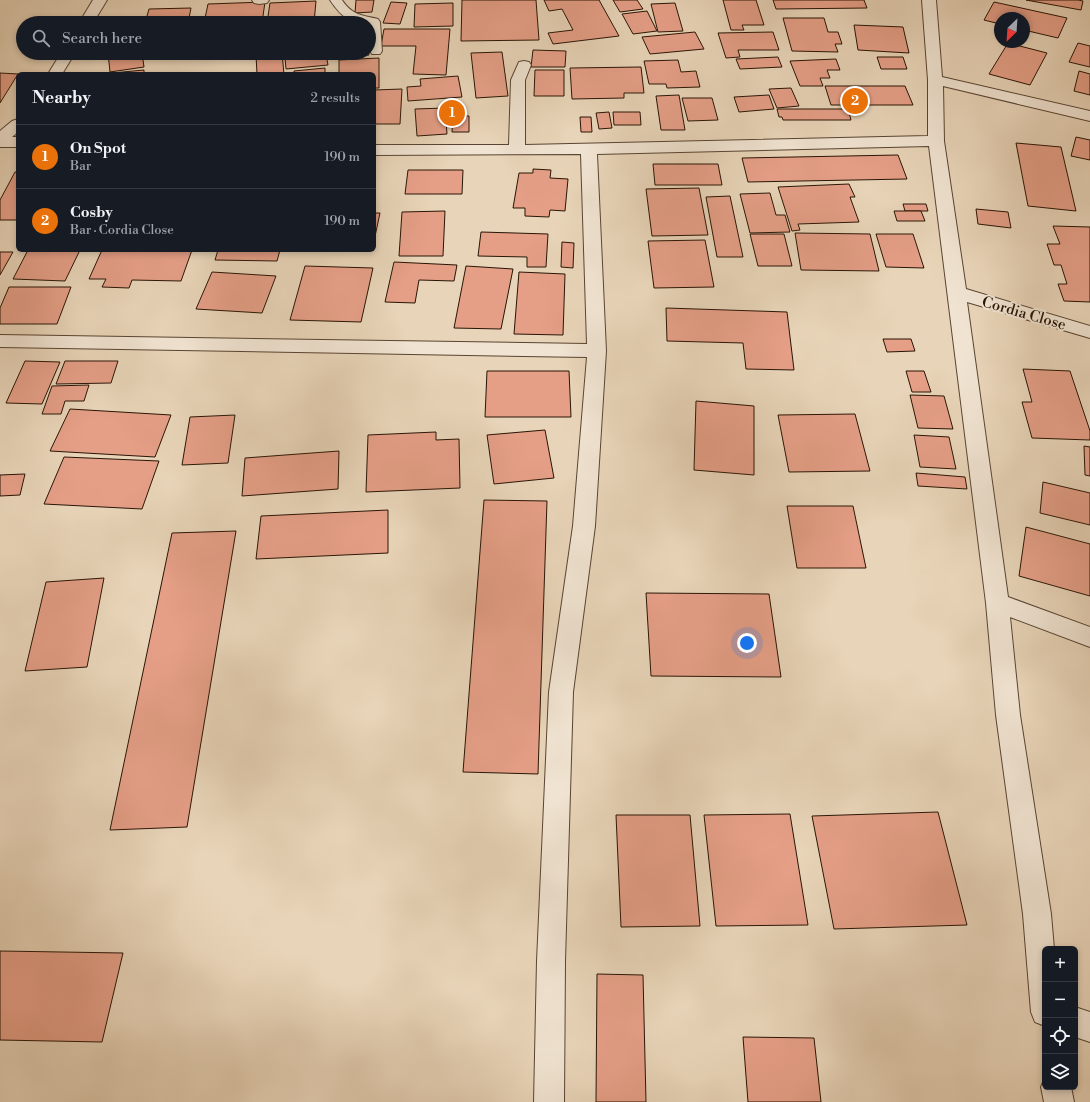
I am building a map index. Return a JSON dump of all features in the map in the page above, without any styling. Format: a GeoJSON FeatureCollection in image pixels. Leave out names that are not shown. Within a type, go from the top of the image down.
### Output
{"type":"FeatureCollection","features":[{"type":"Feature","properties":{"kind":"street"},"geometry":{"type":"LineString","coordinates":[[90,16],[100,0]]}},
{"type":"Feature","properties":{"kind":"street"},"geometry":{"type":"LineString","coordinates":[[929,0],[935,80],[936,141],[997,603],[1008,715],[1037,914],[1042,982]]}},
{"type":"Feature","properties":{"kind":"street"},"geometry":{"type":"LineString","coordinates":[[56,72],[64,60]]}},
{"type":"Feature","properties":{"kind":"street"},"geometry":{"type":"LineString","coordinates":[[517,149],[518,80],[524,65]]}},
{"type":"Feature","properties":{"kind":"street"},"geometry":{"type":"LineString","coordinates":[[935,80],[1090,116]]}},
{"type":"Feature","properties":{"kind":"street"},"geometry":{"type":"LineString","coordinates":[[0,141],[16,126]]}},
{"type":"Feature","properties":{"kind":"street"},"geometry":{"type":"LineString","coordinates":[[0,141],[16,142]]}},
{"type":"Feature","properties":{"kind":"street"},"geometry":{"type":"LineString","coordinates":[[376,150],[589,149],[936,141]]}},
{"type":"Feature","properties":{"kind":"street"},"geometry":{"type":"LineString","coordinates":[[549,1102],[551,961],[562,692],[584,526],[597,351],[589,149]]}},
{"type":"Feature","properties":{"kind":"street","name":"Cordia Close"},"geometry":{"type":"LineString","coordinates":[[957,293],[1090,332]]}},
{"type":"Feature","properties":{"kind":"street"},"geometry":{"type":"LineString","coordinates":[[0,341],[48,340],[597,351]]}},
{"type":"Feature","properties":{"kind":"street"},"geometry":{"type":"LineString","coordinates":[[997,603],[1090,637]]}},
{"type":"Feature","properties":{"kind":"street"},"geometry":{"type":"LineString","coordinates":[[1078,1023],[1090,1026]]}},
{"type":"Feature","properties":{"kind":"street"},"geometry":{"type":"LineString","coordinates":[[1057,1090],[1059,1102]]}},
{"type":"Feature","properties":{"kind":"lane"},"geometry":{"type":"LineString","coordinates":[[336,0],[344,12],[350,16]]}},
{"type":"Feature","properties":{"kind":"building"},"geometry":{"type":"Polygon","coordinates":[[[356,0],[374,0],[372,12],[355,13],[356,0]]]}},
{"type":"Feature","properties":{"kind":"building"},"geometry":{"type":"Polygon","coordinates":[[[462,0],[536,0],[539,40],[461,41],[462,0]]]}},
{"type":"Feature","properties":{"kind":"building"},"geometry":{"type":"Polygon","coordinates":[[[544,0],[599,0],[619,36],[553,44],[548,33],[573,30],[562,9],[549,11],[544,0]]]}},
{"type":"Feature","properties":{"kind":"building"},"geometry":{"type":"Polygon","coordinates":[[[613,0],[637,0],[643,9],[620,12],[613,0]]]}},
{"type":"Feature","properties":{"kind":"building"},"geometry":{"type":"Polygon","coordinates":[[[723,0],[756,0],[764,25],[742,25],[744,30],[731,30],[723,0]]]}},
{"type":"Feature","properties":{"kind":"building"},"geometry":{"type":"Polygon","coordinates":[[[773,0],[864,0],[867,8],[776,9],[773,0]]]}},
{"type":"Feature","properties":{"kind":"building"},"geometry":{"type":"Polygon","coordinates":[[[1026,0],[1078,0],[1083,1],[1081,10],[1026,0]]]}},
{"type":"Feature","properties":{"kind":"building"},"geometry":{"type":"Polygon","coordinates":[[[316,1],[315,16],[268,16],[270,3],[316,1]]]}},
{"type":"Feature","properties":{"kind":"building"},"geometry":{"type":"Polygon","coordinates":[[[265,2],[263,16],[205,16],[208,4],[265,2]]]}},
{"type":"Feature","properties":{"kind":"building"},"geometry":{"type":"Polygon","coordinates":[[[391,2],[407,3],[400,24],[383,23],[391,2]]]}},
{"type":"Feature","properties":{"kind":"building"},"geometry":{"type":"Polygon","coordinates":[[[994,2],[1067,18],[1058,38],[1030,31],[1030,12],[994,12],[994,22],[984,20],[994,2]]]}},
{"type":"Feature","properties":{"kind":"building"},"geometry":{"type":"Polygon","coordinates":[[[453,3],[453,26],[414,27],[415,4],[453,3]]]}},
{"type":"Feature","properties":{"kind":"building"},"geometry":{"type":"Polygon","coordinates":[[[675,3],[683,31],[658,32],[651,4],[675,3]]]}},
{"type":"Feature","properties":{"kind":"building"},"geometry":{"type":"Polygon","coordinates":[[[191,8],[189,16],[147,16],[149,9],[191,8]]]}},
{"type":"Feature","properties":{"kind":"building"},"geometry":{"type":"Polygon","coordinates":[[[647,11],[657,31],[633,34],[622,14],[647,11]]]}},
{"type":"Feature","properties":{"kind":"building"},"geometry":{"type":"Polygon","coordinates":[[[783,18],[824,18],[828,32],[838,32],[842,44],[835,44],[838,52],[792,51],[783,18]]]}},
{"type":"Feature","properties":{"kind":"building"},"geometry":{"type":"Polygon","coordinates":[[[854,25],[903,27],[909,53],[858,50],[854,25]]]}},
{"type":"Feature","properties":{"kind":"building"},"geometry":{"type":"Polygon","coordinates":[[[384,29],[450,29],[446,75],[413,74],[416,46],[381,46],[384,29]]]}},
{"type":"Feature","properties":{"kind":"building"},"geometry":{"type":"Polygon","coordinates":[[[695,32],[704,49],[650,54],[642,37],[695,32]]]}},
{"type":"Feature","properties":{"kind":"building"},"geometry":{"type":"Polygon","coordinates":[[[773,32],[779,50],[738,50],[740,57],[726,58],[718,33],[773,32]]]}},
{"type":"Feature","properties":{"kind":"building"},"geometry":{"type":"Polygon","coordinates":[[[1078,43],[1090,46],[1090,67],[1069,62],[1078,43]]]}},
{"type":"Feature","properties":{"kind":"building"},"geometry":{"type":"Polygon","coordinates":[[[1005,48],[1028,48],[1047,53],[1030,85],[989,74],[1005,48]]]}},
{"type":"Feature","properties":{"kind":"building"},"geometry":{"type":"Polygon","coordinates":[[[533,50],[566,51],[565,67],[531,67],[533,50]]]}},
{"type":"Feature","properties":{"kind":"building"},"geometry":{"type":"Polygon","coordinates":[[[502,52],[508,96],[476,98],[471,53],[502,52]]]}},
{"type":"Feature","properties":{"kind":"building"},"geometry":{"type":"Polygon","coordinates":[[[778,57],[782,67],[740,69],[736,59],[778,57]]]}},
{"type":"Feature","properties":{"kind":"building"},"geometry":{"type":"Polygon","coordinates":[[[877,57],[903,57],[907,69],[881,69],[877,57]]]}},
{"type":"Feature","properties":{"kind":"building"},"geometry":{"type":"Polygon","coordinates":[[[376,58],[379,58],[379,88],[376,88],[376,72],[339,72],[339,60],[376,60],[376,58]]]}},
{"type":"Feature","properties":{"kind":"building"},"geometry":{"type":"Polygon","coordinates":[[[836,59],[840,70],[827,70],[830,78],[820,78],[823,86],[800,86],[790,61],[836,59]]]}},
{"type":"Feature","properties":{"kind":"building"},"geometry":{"type":"Polygon","coordinates":[[[109,60],[143,60],[144,67],[110,72],[109,60]]]}},
{"type":"Feature","properties":{"kind":"building"},"geometry":{"type":"Polygon","coordinates":[[[256,60],[283,60],[284,72],[257,72],[256,60]]]}},
{"type":"Feature","properties":{"kind":"building"},"geometry":{"type":"Polygon","coordinates":[[[285,60],[327,60],[328,65],[286,69],[285,60]]]}},
{"type":"Feature","properties":{"kind":"building"},"geometry":{"type":"Polygon","coordinates":[[[678,60],[681,72],[696,71],[700,87],[667,88],[666,84],[649,84],[644,61],[678,60]]]}},
{"type":"Feature","properties":{"kind":"building"},"geometry":{"type":"Polygon","coordinates":[[[641,67],[644,93],[624,93],[624,98],[572,99],[570,68],[641,67]]]}},
{"type":"Feature","properties":{"kind":"building"},"geometry":{"type":"Polygon","coordinates":[[[325,68],[325,72],[294,71],[325,68]]]}},
{"type":"Feature","properties":{"kind":"building"},"geometry":{"type":"Polygon","coordinates":[[[144,70],[144,72],[123,72],[144,70]]]}},
{"type":"Feature","properties":{"kind":"building"},"geometry":{"type":"Polygon","coordinates":[[[535,70],[564,70],[564,96],[534,96],[535,70]]]}},
{"type":"Feature","properties":{"kind":"building"},"geometry":{"type":"Polygon","coordinates":[[[1079,71],[1090,74],[1090,95],[1074,91],[1079,71]]]}},
{"type":"Feature","properties":{"kind":"building"},"geometry":{"type":"Polygon","coordinates":[[[0,73],[16,74],[16,77],[0,103],[0,73]]]}},
{"type":"Feature","properties":{"kind":"building"},"geometry":{"type":"Polygon","coordinates":[[[458,76],[462,97],[408,101],[407,87],[421,86],[420,79],[458,76]]]}},
{"type":"Feature","properties":{"kind":"building"},"geometry":{"type":"Polygon","coordinates":[[[825,86],[905,86],[913,105],[831,105],[825,86]]]}},
{"type":"Feature","properties":{"kind":"building"},"geometry":{"type":"Polygon","coordinates":[[[791,88],[799,106],[777,108],[769,89],[791,88]]]}},
{"type":"Feature","properties":{"kind":"building"},"geometry":{"type":"Polygon","coordinates":[[[402,89],[400,124],[376,124],[376,90],[402,89]]]}},
{"type":"Feature","properties":{"kind":"building"},"geometry":{"type":"Polygon","coordinates":[[[679,95],[685,130],[661,130],[656,96],[679,95]]]}},
{"type":"Feature","properties":{"kind":"building"},"geometry":{"type":"Polygon","coordinates":[[[769,95],[774,109],[739,112],[734,97],[769,95]]]}},
{"type":"Feature","properties":{"kind":"building"},"geometry":{"type":"Polygon","coordinates":[[[682,98],[712,98],[718,120],[688,121],[682,98]]]}},
{"type":"Feature","properties":{"kind":"building"},"geometry":{"type":"Polygon","coordinates":[[[445,108],[447,134],[417,136],[415,109],[445,108]]]}},
{"type":"Feature","properties":{"kind":"building"},"geometry":{"type":"Polygon","coordinates":[[[777,109],[848,109],[851,120],[783,120],[782,117],[779,117],[777,109]]]}},
{"type":"Feature","properties":{"kind":"building"},"geometry":{"type":"Polygon","coordinates":[[[609,112],[612,128],[599,129],[596,113],[609,112]]]}},
{"type":"Feature","properties":{"kind":"building"},"geometry":{"type":"Polygon","coordinates":[[[613,112],[640,112],[641,125],[614,125],[613,112]]]}},
{"type":"Feature","properties":{"kind":"building"},"geometry":{"type":"Polygon","coordinates":[[[453,116],[469,116],[469,132],[452,132],[453,116]]]}},
{"type":"Feature","properties":{"kind":"building"},"geometry":{"type":"Polygon","coordinates":[[[580,117],[591,117],[592,132],[581,132],[580,117]]]}},
{"type":"Feature","properties":{"kind":"building"},"geometry":{"type":"Polygon","coordinates":[[[1076,137],[1090,140],[1090,160],[1071,156],[1076,137]]]}},
{"type":"Feature","properties":{"kind":"building"},"geometry":{"type":"Polygon","coordinates":[[[1016,143],[1061,147],[1076,211],[1028,206],[1016,143]]]}},
{"type":"Feature","properties":{"kind":"building"},"geometry":{"type":"Polygon","coordinates":[[[898,155],[907,179],[748,182],[742,158],[898,155]]]}},
{"type":"Feature","properties":{"kind":"building"},"geometry":{"type":"Polygon","coordinates":[[[653,164],[718,164],[722,185],[655,185],[653,164]]]}},
{"type":"Feature","properties":{"kind":"building"},"geometry":{"type":"Polygon","coordinates":[[[533,169],[551,170],[550,178],[568,179],[565,211],[550,210],[549,217],[525,216],[525,208],[513,208],[519,173],[533,173],[533,169]]]}},
{"type":"Feature","properties":{"kind":"building"},"geometry":{"type":"Polygon","coordinates":[[[408,170],[463,170],[462,194],[405,194],[408,170]]]}},
{"type":"Feature","properties":{"kind":"building"},"geometry":{"type":"Polygon","coordinates":[[[16,172],[16,220],[0,220],[0,200],[16,172]]]}},
{"type":"Feature","properties":{"kind":"building"},"geometry":{"type":"Polygon","coordinates":[[[849,184],[855,197],[850,197],[859,222],[798,224],[800,230],[792,231],[778,187],[849,184]]]}},
{"type":"Feature","properties":{"kind":"building"},"geometry":{"type":"Polygon","coordinates":[[[699,188],[708,235],[652,236],[646,189],[699,188]]]}},
{"type":"Feature","properties":{"kind":"building"},"geometry":{"type":"Polygon","coordinates":[[[770,193],[776,215],[785,215],[790,232],[750,233],[740,194],[770,193]]]}},
{"type":"Feature","properties":{"kind":"building"},"geometry":{"type":"Polygon","coordinates":[[[730,196],[743,257],[717,257],[706,197],[730,196]]]}},
{"type":"Feature","properties":{"kind":"building"},"geometry":{"type":"Polygon","coordinates":[[[903,204],[926,204],[928,211],[905,211],[903,204]]]}},
{"type":"Feature","properties":{"kind":"building"},"geometry":{"type":"Polygon","coordinates":[[[976,209],[1008,212],[1011,228],[978,224],[976,209]]]}},
{"type":"Feature","properties":{"kind":"building"},"geometry":{"type":"Polygon","coordinates":[[[445,211],[443,256],[399,256],[402,212],[445,211]]]}},
{"type":"Feature","properties":{"kind":"building"},"geometry":{"type":"Polygon","coordinates":[[[894,211],[921,211],[925,221],[897,221],[894,211]]]}},
{"type":"Feature","properties":{"kind":"building"},"geometry":{"type":"Polygon","coordinates":[[[376,213],[380,213],[376,232],[376,213]]]}},
{"type":"Feature","properties":{"kind":"building"},"geometry":{"type":"Polygon","coordinates":[[[1053,226],[1090,227],[1090,302],[1064,301],[1058,284],[1067,284],[1061,265],[1054,265],[1047,244],[1060,244],[1053,226]]]}},
{"type":"Feature","properties":{"kind":"building"},"geometry":{"type":"Polygon","coordinates":[[[481,232],[548,234],[546,267],[527,267],[527,257],[478,256],[481,232]]]}},
{"type":"Feature","properties":{"kind":"building"},"geometry":{"type":"Polygon","coordinates":[[[795,233],[870,234],[879,271],[801,270],[795,233]]]}},
{"type":"Feature","properties":{"kind":"building"},"geometry":{"type":"Polygon","coordinates":[[[750,234],[784,234],[792,266],[758,266],[750,234]]]}},
{"type":"Feature","properties":{"kind":"building"},"geometry":{"type":"Polygon","coordinates":[[[876,234],[913,234],[924,268],[886,267],[876,234]]]}},
{"type":"Feature","properties":{"kind":"building"},"geometry":{"type":"Polygon","coordinates":[[[705,240],[714,287],[654,288],[648,241],[705,240]]]}},
{"type":"Feature","properties":{"kind":"building"},"geometry":{"type":"Polygon","coordinates":[[[562,242],[574,243],[573,268],[561,267],[562,242]]]}},
{"type":"Feature","properties":{"kind":"building"},"geometry":{"type":"Polygon","coordinates":[[[0,252],[13,252],[0,275],[0,252]]]}},
{"type":"Feature","properties":{"kind":"building"},"geometry":{"type":"Polygon","coordinates":[[[27,252],[79,252],[65,281],[13,279],[27,252]]]}},
{"type":"Feature","properties":{"kind":"building"},"geometry":{"type":"Polygon","coordinates":[[[101,252],[191,252],[181,281],[132,280],[129,288],[102,287],[106,279],[89,279],[101,252]]]}},
{"type":"Feature","properties":{"kind":"building"},"geometry":{"type":"Polygon","coordinates":[[[217,252],[279,252],[277,261],[215,260],[217,252]]]}},
{"type":"Feature","properties":{"kind":"building"},"geometry":{"type":"Polygon","coordinates":[[[394,262],[457,265],[454,281],[419,280],[415,303],[385,302],[394,262]]]}},
{"type":"Feature","properties":{"kind":"building"},"geometry":{"type":"Polygon","coordinates":[[[305,266],[373,268],[361,322],[290,320],[305,266]]]}},
{"type":"Feature","properties":{"kind":"building"},"geometry":{"type":"Polygon","coordinates":[[[466,266],[513,269],[501,329],[454,328],[466,266]]]}},
{"type":"Feature","properties":{"kind":"building"},"geometry":{"type":"Polygon","coordinates":[[[212,272],[276,276],[262,313],[196,309],[212,272]]]}},
{"type":"Feature","properties":{"kind":"building"},"geometry":{"type":"Polygon","coordinates":[[[519,272],[565,274],[563,335],[514,334],[519,272]]]}},
{"type":"Feature","properties":{"kind":"building"},"geometry":{"type":"Polygon","coordinates":[[[9,287],[71,287],[57,324],[0,324],[0,308],[9,287]]]}},
{"type":"Feature","properties":{"kind":"building"},"geometry":{"type":"Polygon","coordinates":[[[666,308],[787,312],[794,370],[746,369],[743,343],[667,341],[666,308]]]}},
{"type":"Feature","properties":{"kind":"building"},"geometry":{"type":"Polygon","coordinates":[[[883,339],[911,339],[915,351],[887,352],[883,339]]]}},
{"type":"Feature","properties":{"kind":"building"},"geometry":{"type":"Polygon","coordinates":[[[25,361],[60,362],[42,404],[6,403],[25,361]]]}},
{"type":"Feature","properties":{"kind":"building"},"geometry":{"type":"Polygon","coordinates":[[[65,361],[118,361],[111,383],[56,384],[65,361]]]}},
{"type":"Feature","properties":{"kind":"building"},"geometry":{"type":"Polygon","coordinates":[[[1023,369],[1070,371],[1090,431],[1090,440],[1032,438],[1022,402],[1032,402],[1023,369]]]}},
{"type":"Feature","properties":{"kind":"building"},"geometry":{"type":"Polygon","coordinates":[[[487,371],[569,371],[571,417],[485,417],[487,371]]]}},
{"type":"Feature","properties":{"kind":"building"},"geometry":{"type":"Polygon","coordinates":[[[906,371],[924,371],[931,392],[912,392],[906,371]]]}},
{"type":"Feature","properties":{"kind":"building"},"geometry":{"type":"Polygon","coordinates":[[[89,385],[84,401],[65,401],[61,414],[42,414],[52,386],[89,385]]]}},
{"type":"Feature","properties":{"kind":"building"},"geometry":{"type":"Polygon","coordinates":[[[910,395],[944,396],[953,429],[918,428],[910,395]]]}},
{"type":"Feature","properties":{"kind":"building"},"geometry":{"type":"Polygon","coordinates":[[[696,401],[754,406],[754,475],[694,470],[696,401]]]}},
{"type":"Feature","properties":{"kind":"building"},"geometry":{"type":"Polygon","coordinates":[[[70,409],[171,415],[155,457],[50,451],[70,409]]]}},
{"type":"Feature","properties":{"kind":"building"},"geometry":{"type":"Polygon","coordinates":[[[855,414],[870,471],[789,472],[778,415],[855,414]]]}},
{"type":"Feature","properties":{"kind":"building"},"geometry":{"type":"Polygon","coordinates":[[[235,415],[228,463],[182,465],[190,417],[235,415]]]}},
{"type":"Feature","properties":{"kind":"building"},"geometry":{"type":"Polygon","coordinates":[[[545,430],[554,478],[494,484],[487,435],[545,430]]]}},
{"type":"Feature","properties":{"kind":"building"},"geometry":{"type":"Polygon","coordinates":[[[436,432],[436,440],[459,439],[460,488],[366,492],[368,435],[436,432]]]}},
{"type":"Feature","properties":{"kind":"building"},"geometry":{"type":"Polygon","coordinates":[[[914,435],[949,437],[956,469],[920,467],[914,435]]]}},
{"type":"Feature","properties":{"kind":"building"},"geometry":{"type":"Polygon","coordinates":[[[1084,446],[1090,447],[1090,476],[1085,475],[1084,446]]]}},
{"type":"Feature","properties":{"kind":"building"},"geometry":{"type":"Polygon","coordinates":[[[339,451],[338,489],[242,496],[245,458],[339,451]]]}},
{"type":"Feature","properties":{"kind":"building"},"geometry":{"type":"Polygon","coordinates":[[[64,457],[159,461],[142,509],[44,504],[64,457]]]}},
{"type":"Feature","properties":{"kind":"building"},"geometry":{"type":"Polygon","coordinates":[[[916,473],[965,477],[967,489],[918,486],[916,473]]]}},
{"type":"Feature","properties":{"kind":"building"},"geometry":{"type":"Polygon","coordinates":[[[25,474],[20,495],[0,496],[0,475],[25,474]]]}},
{"type":"Feature","properties":{"kind":"building"},"geometry":{"type":"Polygon","coordinates":[[[1043,482],[1090,493],[1090,525],[1040,513],[1043,482]]]}},
{"type":"Feature","properties":{"kind":"building"},"geometry":{"type":"Polygon","coordinates":[[[484,500],[547,501],[538,774],[463,772],[484,500]]]}},
{"type":"Feature","properties":{"kind":"building"},"geometry":{"type":"Polygon","coordinates":[[[787,506],[853,506],[866,568],[797,568],[787,506]]]}},
{"type":"Feature","properties":{"kind":"building"},"geometry":{"type":"Polygon","coordinates":[[[388,510],[388,553],[256,559],[261,516],[388,510]]]}},
{"type":"Feature","properties":{"kind":"building"},"geometry":{"type":"Polygon","coordinates":[[[1026,527],[1090,544],[1090,596],[1019,576],[1026,527]]]}},
{"type":"Feature","properties":{"kind":"building"},"geometry":{"type":"Polygon","coordinates":[[[236,531],[187,827],[110,830],[172,533],[236,531]]]}},
{"type":"Feature","properties":{"kind":"building"},"geometry":{"type":"Polygon","coordinates":[[[104,578],[87,667],[25,671],[46,582],[104,578]]]}},
{"type":"Feature","properties":{"kind":"building"},"geometry":{"type":"Polygon","coordinates":[[[646,593],[769,594],[781,677],[651,676],[646,593]]]}},
{"type":"Feature","properties":{"kind":"building"},"geometry":{"type":"Polygon","coordinates":[[[938,812],[967,925],[834,929],[812,816],[938,812]]]}},
{"type":"Feature","properties":{"kind":"building"},"geometry":{"type":"Polygon","coordinates":[[[790,814],[808,925],[716,926],[704,815],[790,814]]]}},
{"type":"Feature","properties":{"kind":"building"},"geometry":{"type":"Polygon","coordinates":[[[616,815],[690,815],[700,926],[621,927],[616,815]]]}},
{"type":"Feature","properties":{"kind":"building"},"geometry":{"type":"Polygon","coordinates":[[[0,951],[123,953],[102,1042],[0,1040],[0,951]]]}},
{"type":"Feature","properties":{"kind":"building"},"geometry":{"type":"Polygon","coordinates":[[[597,974],[643,975],[646,1102],[596,1102],[597,974]]]}},
{"type":"Feature","properties":{"kind":"building"},"geometry":{"type":"Polygon","coordinates":[[[743,1037],[814,1038],[821,1102],[748,1102],[743,1037]]]}},
{"type":"Feature","properties":{"kind":"place","name":"Cosby"},"geometry":{"type":"Point","coordinates":[855,101]}},
{"type":"Feature","properties":{"kind":"place","name":"On Spot"},"geometry":{"type":"Point","coordinates":[452,113]}}]}
